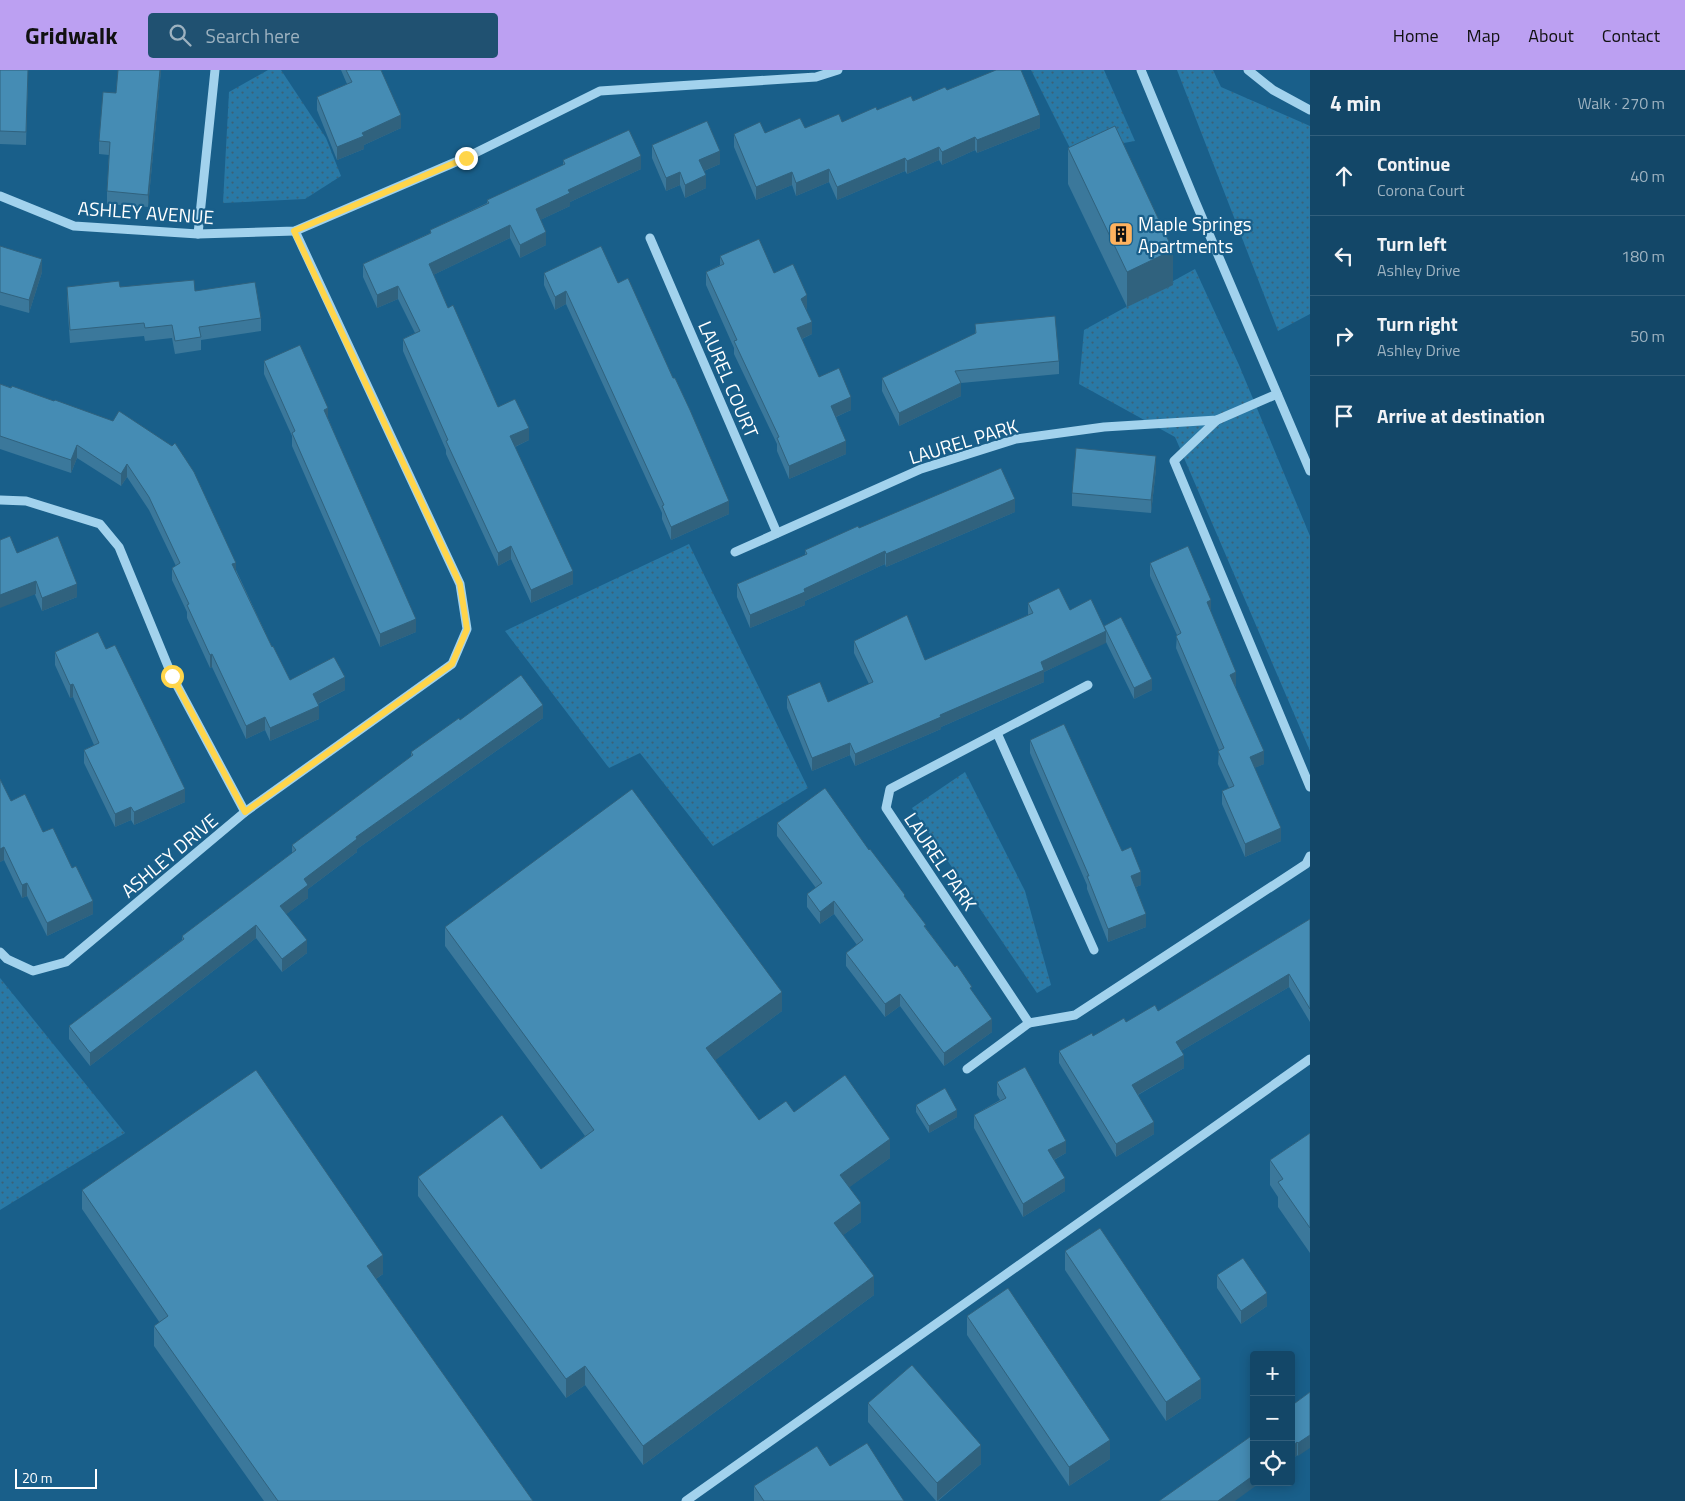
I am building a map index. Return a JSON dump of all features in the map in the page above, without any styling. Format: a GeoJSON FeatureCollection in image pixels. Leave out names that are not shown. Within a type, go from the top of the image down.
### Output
{"type":"FeatureCollection","features":[{"type":"Feature","properties":{"kind":"street"},"geometry":{"type":"LineString","coordinates":[[198,234],[214,70]]}},
{"type":"Feature","properties":{"kind":"street"},"geometry":{"type":"LineString","coordinates":[[294,231],[466,158],[600,91],[816,77],[838,70]]}},
{"type":"Feature","properties":{"kind":"street"},"geometry":{"type":"LineString","coordinates":[[1141,70],[1310,471]]}},
{"type":"Feature","properties":{"kind":"street"},"geometry":{"type":"LineString","coordinates":[[1248,70],[1273,90],[1310,110]]}},
{"type":"Feature","properties":{"kind":"street","name":"ASHLEY AVENUE"},"geometry":{"type":"LineString","coordinates":[[0,196],[74,226],[198,234],[294,231]]}},
{"type":"Feature","properties":{"kind":"street","name":"ASHLEY DRIVE"},"geometry":{"type":"LineString","coordinates":[[0,952],[7,959],[33,970],[66,962],[245,812],[452,664],[467,629],[460,584],[294,231]]}},
{"type":"Feature","properties":{"kind":"street","name":"LAUREL COURT"},"geometry":{"type":"LineString","coordinates":[[650,238],[777,533]]}},
{"type":"Feature","properties":{"kind":"street","name":"LAUREL PARK"},"geometry":{"type":"LineString","coordinates":[[1277,394],[1218,420],[1174,461],[1310,787]]}},
{"type":"Feature","properties":{"kind":"street","name":"LAUREL PARK"},"geometry":{"type":"LineString","coordinates":[[734,552],[921,469],[1016,438],[1104,427],[1218,420]]}},
{"type":"Feature","properties":{"kind":"street"},"geometry":{"type":"LineString","coordinates":[[0,500],[26,501],[100,524],[119,548],[172,676],[245,812]]}},
{"type":"Feature","properties":{"kind":"street","name":"LAUREL PARK"},"geometry":{"type":"LineString","coordinates":[[1029,1023],[886,808],[890,789],[1088,685]]}},
{"type":"Feature","properties":{"kind":"street"},"geometry":{"type":"LineString","coordinates":[[997,733],[1094,950]]}},
{"type":"Feature","properties":{"kind":"street"},"geometry":{"type":"LineString","coordinates":[[967,1069],[1029,1023],[1075,1015],[1306,864],[1310,856]]}},
{"type":"Feature","properties":{"kind":"street"},"geometry":{"type":"LineString","coordinates":[[686,1501],[1310,1059]]}},
{"type":"Feature","properties":{"kind":"shaded area"},"geometry":{"type":"Polygon","coordinates":[[[268,70],[281,70],[326,138],[341,176],[305,199],[223,203],[229,92],[268,70]]]}},
{"type":"Feature","properties":{"kind":"shaded area"},"geometry":{"type":"Polygon","coordinates":[[[1031,70],[1104,70],[1135,141],[1072,152],[1031,70]]]}},
{"type":"Feature","properties":{"kind":"shaded area"},"geometry":{"type":"Polygon","coordinates":[[[1177,70],[1213,70],[1221,87],[1310,126],[1310,314],[1278,331],[1177,70]]]}},
{"type":"Feature","properties":{"kind":"shaded area"},"geometry":{"type":"Polygon","coordinates":[[[1195,269],[1239,365],[1310,536],[1310,751],[1175,437],[1079,384],[1084,330],[1195,269]]]}},
{"type":"Feature","properties":{"kind":"shaded area"},"geometry":{"type":"Polygon","coordinates":[[[689,544],[808,788],[713,846],[640,753],[609,768],[505,631],[689,544]]]}},
{"type":"Feature","properties":{"kind":"shaded area"},"geometry":{"type":"Polygon","coordinates":[[[965,772],[1025,891],[1051,985],[1037,993],[912,808],[965,772]]]}},
{"type":"Feature","properties":{"kind":"shaded area"},"geometry":{"type":"Polygon","coordinates":[[[0,978],[125,1133],[0,1210],[0,978]]]}},
{"type":"Feature","properties":{"kind":"building"},"geometry":{"type":"Polygon","coordinates":[[[0,70],[28,70],[26,132],[0,131],[0,70]]]}},
{"type":"Feature","properties":{"kind":"building"},"geometry":{"type":"Polygon","coordinates":[[[118,70],[160,70],[148,195],[107,191],[110,142],[99,141],[103,92],[116,93],[118,70]]]}},
{"type":"Feature","properties":{"kind":"building"},"geometry":{"type":"Polygon","coordinates":[[[346,70],[381,70],[401,115],[362,133],[364,136],[337,147],[317,97],[352,82],[346,70]]]}},
{"type":"Feature","properties":{"kind":"building"},"geometry":{"type":"Polygon","coordinates":[[[996,70],[1021,70],[1040,115],[977,140],[975,137],[942,152],[939,147],[907,161],[905,158],[837,187],[829,169],[796,183],[792,172],[756,187],[734,134],[760,122],[765,133],[800,118],[805,128],[839,114],[842,122],[876,107],[877,110],[911,96],[913,101],[945,87],[947,90],[996,70]]]}},
{"type":"Feature","properties":{"kind":"building"},"geometry":{"type":"Polygon","coordinates":[[[707,121],[720,151],[699,160],[706,175],[685,185],[680,172],[666,178],[652,145],[707,121]]]}},
{"type":"Feature","properties":{"kind":"building"},"geometry":{"type":"Polygon","coordinates":[[[1115,126],[1173,250],[1127,272],[1068,148],[1115,126]]]}},
{"type":"Feature","properties":{"kind":"building"},"geometry":{"type":"Polygon","coordinates":[[[629,130],[641,156],[568,190],[570,193],[536,209],[546,232],[520,245],[510,225],[429,264],[448,308],[453,305],[498,407],[515,399],[529,428],[510,436],[573,571],[531,590],[511,546],[498,553],[446,441],[448,440],[403,339],[420,331],[398,286],[377,295],[363,264],[431,233],[430,230],[489,203],[487,200],[565,164],[563,160],[629,130]]]}},
{"type":"Feature","properties":{"kind":"building"},"geometry":{"type":"Polygon","coordinates":[[[759,239],[774,273],[793,264],[807,295],[801,299],[812,322],[797,328],[819,377],[839,368],[851,397],[831,406],[846,441],[789,466],[777,438],[779,437],[734,341],[737,340],[706,272],[724,264],[720,256],[759,239]]]}},
{"type":"Feature","properties":{"kind":"building"},"geometry":{"type":"Polygon","coordinates":[[[0,246],[42,259],[29,300],[0,292],[0,246]]]}},
{"type":"Feature","properties":{"kind":"building"},"geometry":{"type":"Polygon","coordinates":[[[601,246],[618,283],[628,278],[673,378],[675,378],[690,410],[729,501],[671,527],[662,506],[664,505],[566,291],[555,297],[544,273],[601,246]]]}},
{"type":"Feature","properties":{"kind":"building"},"geometry":{"type":"Polygon","coordinates":[[[194,280],[195,291],[255,282],[261,318],[199,327],[201,337],[175,341],[172,325],[145,328],[144,323],[70,330],[67,287],[119,281],[120,287],[194,280]]]}},
{"type":"Feature","properties":{"kind":"building"},"geometry":{"type":"Polygon","coordinates":[[[1055,316],[1059,361],[955,371],[961,383],[899,413],[882,378],[976,333],[975,324],[1055,316]]]}},
{"type":"Feature","properties":{"kind":"building"},"geometry":{"type":"Polygon","coordinates":[[[300,345],[328,408],[324,410],[416,619],[380,634],[292,433],[295,431],[264,361],[300,345]]]}},
{"type":"Feature","properties":{"kind":"building"},"geometry":{"type":"Polygon","coordinates":[[[0,384],[55,400],[113,421],[119,411],[172,446],[175,443],[194,472],[236,563],[232,564],[290,680],[334,657],[345,677],[313,694],[319,706],[270,728],[265,717],[246,726],[212,654],[210,655],[172,568],[180,563],[149,497],[127,464],[121,474],[77,445],[71,460],[0,436],[0,384]]]}},
{"type":"Feature","properties":{"kind":"building"},"geometry":{"type":"Polygon","coordinates":[[[1076,448],[1156,456],[1151,500],[1072,493],[1076,448]]]}},
{"type":"Feature","properties":{"kind":"building"},"geometry":{"type":"Polygon","coordinates":[[[1001,468],[1015,499],[886,554],[885,551],[804,589],[805,592],[750,615],[737,584],[807,554],[805,550],[858,526],[859,528],[1001,468]]]}},
{"type":"Feature","properties":{"kind":"building"},"geometry":{"type":"Polygon","coordinates":[[[10,536],[17,553],[58,536],[77,584],[42,598],[36,581],[0,595],[0,540],[10,536]]]}},
{"type":"Feature","properties":{"kind":"building"},"geometry":{"type":"Polygon","coordinates":[[[1188,546],[1211,600],[1207,602],[1236,672],[1230,675],[1264,751],[1250,757],[1281,828],[1245,844],[1222,791],[1234,786],[1218,751],[1224,748],[1176,636],[1181,633],[1150,563],[1188,546]]]}},
{"type":"Feature","properties":{"kind":"building"},"geometry":{"type":"Polygon","coordinates":[[[1059,588],[1070,610],[1091,599],[1106,631],[1041,662],[1044,670],[940,715],[941,717],[855,754],[850,743],[812,758],[787,696],[820,682],[828,702],[873,682],[854,641],[907,615],[925,660],[1033,613],[1028,603],[1059,588]]]}},
{"type":"Feature","properties":{"kind":"building"},"geometry":{"type":"Polygon","coordinates":[[[1121,617],[1152,679],[1134,688],[1104,626],[1121,617]]]}},
{"type":"Feature","properties":{"kind":"building"},"geometry":{"type":"Polygon","coordinates":[[[98,632],[106,649],[115,645],[185,789],[134,812],[131,807],[115,814],[84,750],[99,743],[73,684],[70,685],[55,652],[98,632]]]}},
{"type":"Feature","properties":{"kind":"building"},"geometry":{"type":"Polygon","coordinates":[[[521,675],[543,705],[356,837],[357,839],[304,879],[308,885],[280,906],[307,940],[282,959],[256,925],[90,1053],[69,1026],[184,939],[182,936],[296,850],[292,845],[413,755],[411,752],[459,718],[460,720],[521,675]]]}},
{"type":"Feature","properties":{"kind":"building"},"geometry":{"type":"Polygon","coordinates":[[[1064,724],[1122,851],[1131,847],[1141,872],[1131,876],[1146,914],[1108,929],[1087,876],[1089,876],[1030,740],[1064,724]]]}},
{"type":"Feature","properties":{"kind":"building"},"geometry":{"type":"Polygon","coordinates":[[[0,779],[11,801],[25,794],[43,832],[53,828],[72,868],[76,866],[93,901],[47,923],[27,883],[22,885],[4,847],[0,849],[0,779]]]}},
{"type":"Feature","properties":{"kind":"building"},"geometry":{"type":"Polygon","coordinates":[[[825,788],[869,850],[905,895],[926,925],[924,926],[955,967],[957,965],[972,987],[970,988],[992,1019],[944,1053],[900,994],[885,1004],[846,953],[863,940],[834,901],[820,912],[807,894],[822,883],[777,823],[825,788]]]}},
{"type":"Feature","properties":{"kind":"building"},"geometry":{"type":"Polygon","coordinates":[[[632,789],[782,992],[706,1048],[759,1120],[786,1101],[794,1112],[845,1075],[890,1139],[840,1175],[861,1203],[834,1223],[874,1276],[643,1446],[585,1366],[566,1379],[418,1177],[502,1115],[541,1169],[594,1130],[445,927],[632,789]]]}},
{"type":"Feature","properties":{"kind":"building"},"geometry":{"type":"Polygon","coordinates":[[[1310,919],[1310,1009],[1289,974],[1176,1042],[1184,1055],[1132,1085],[1154,1122],[1116,1144],[1059,1051],[1092,1033],[1093,1036],[1124,1018],[1126,1022],[1155,1005],[1158,1011],[1310,919]]]}},
{"type":"Feature","properties":{"kind":"building"},"geometry":{"type":"Polygon","coordinates":[[[1025,1067],[1066,1141],[1048,1150],[1065,1178],[1023,1204],[974,1115],[1006,1098],[997,1082],[1025,1067]]]}},
{"type":"Feature","properties":{"kind":"building"},"geometry":{"type":"Polygon","coordinates":[[[256,1070],[383,1255],[367,1266],[533,1501],[278,1501],[154,1326],[168,1316],[82,1190],[256,1070]]]}},
{"type":"Feature","properties":{"kind":"building"},"geometry":{"type":"Polygon","coordinates":[[[945,1088],[957,1110],[929,1126],[916,1105],[945,1088]]]}},
{"type":"Feature","properties":{"kind":"building"},"geometry":{"type":"Polygon","coordinates":[[[1310,1133],[1310,1228],[1278,1182],[1283,1179],[1270,1160],[1310,1133]]]}},
{"type":"Feature","properties":{"kind":"building"},"geometry":{"type":"Polygon","coordinates":[[[1100,1228],[1201,1379],[1166,1402],[1065,1251],[1100,1228]]]}},
{"type":"Feature","properties":{"kind":"building"},"geometry":{"type":"Polygon","coordinates":[[[1243,1258],[1267,1293],[1241,1311],[1217,1275],[1243,1258]]]}},
{"type":"Feature","properties":{"kind":"building"},"geometry":{"type":"Polygon","coordinates":[[[1008,1288],[1110,1440],[1069,1467],[967,1316],[1008,1288]]]}},
{"type":"Feature","properties":{"kind":"building"},"geometry":{"type":"Polygon","coordinates":[[[912,1365],[981,1445],[937,1483],[868,1403],[912,1365]]]}},
{"type":"Feature","properties":{"kind":"building"},"geometry":{"type":"Polygon","coordinates":[[[1310,1392],[1310,1435],[1295,1444],[1295,1441],[1295,1403],[1310,1392]]]}},
{"type":"Feature","properties":{"kind":"building"},"geometry":{"type":"Polygon","coordinates":[[[1250,1437],[1250,1478],[1218,1501],[1159,1501],[1250,1437]]]}},
{"type":"Feature","properties":{"kind":"building"},"geometry":{"type":"Polygon","coordinates":[[[867,1443],[904,1501],[764,1501],[754,1486],[817,1446],[830,1466],[867,1443]]]}},
{"type":"Feature","properties":{"kind":"place","name":"Maple Springs Apartments"},"geometry":{"type":"Point","coordinates":[1121,234]}},
{"type":"Feature","properties":{"kind":"route"},"geometry":{"type":"LineString","coordinates":[[172,676],[245,812],[452,664],[467,629],[460,584],[294,231],[466,158]]}}]}
